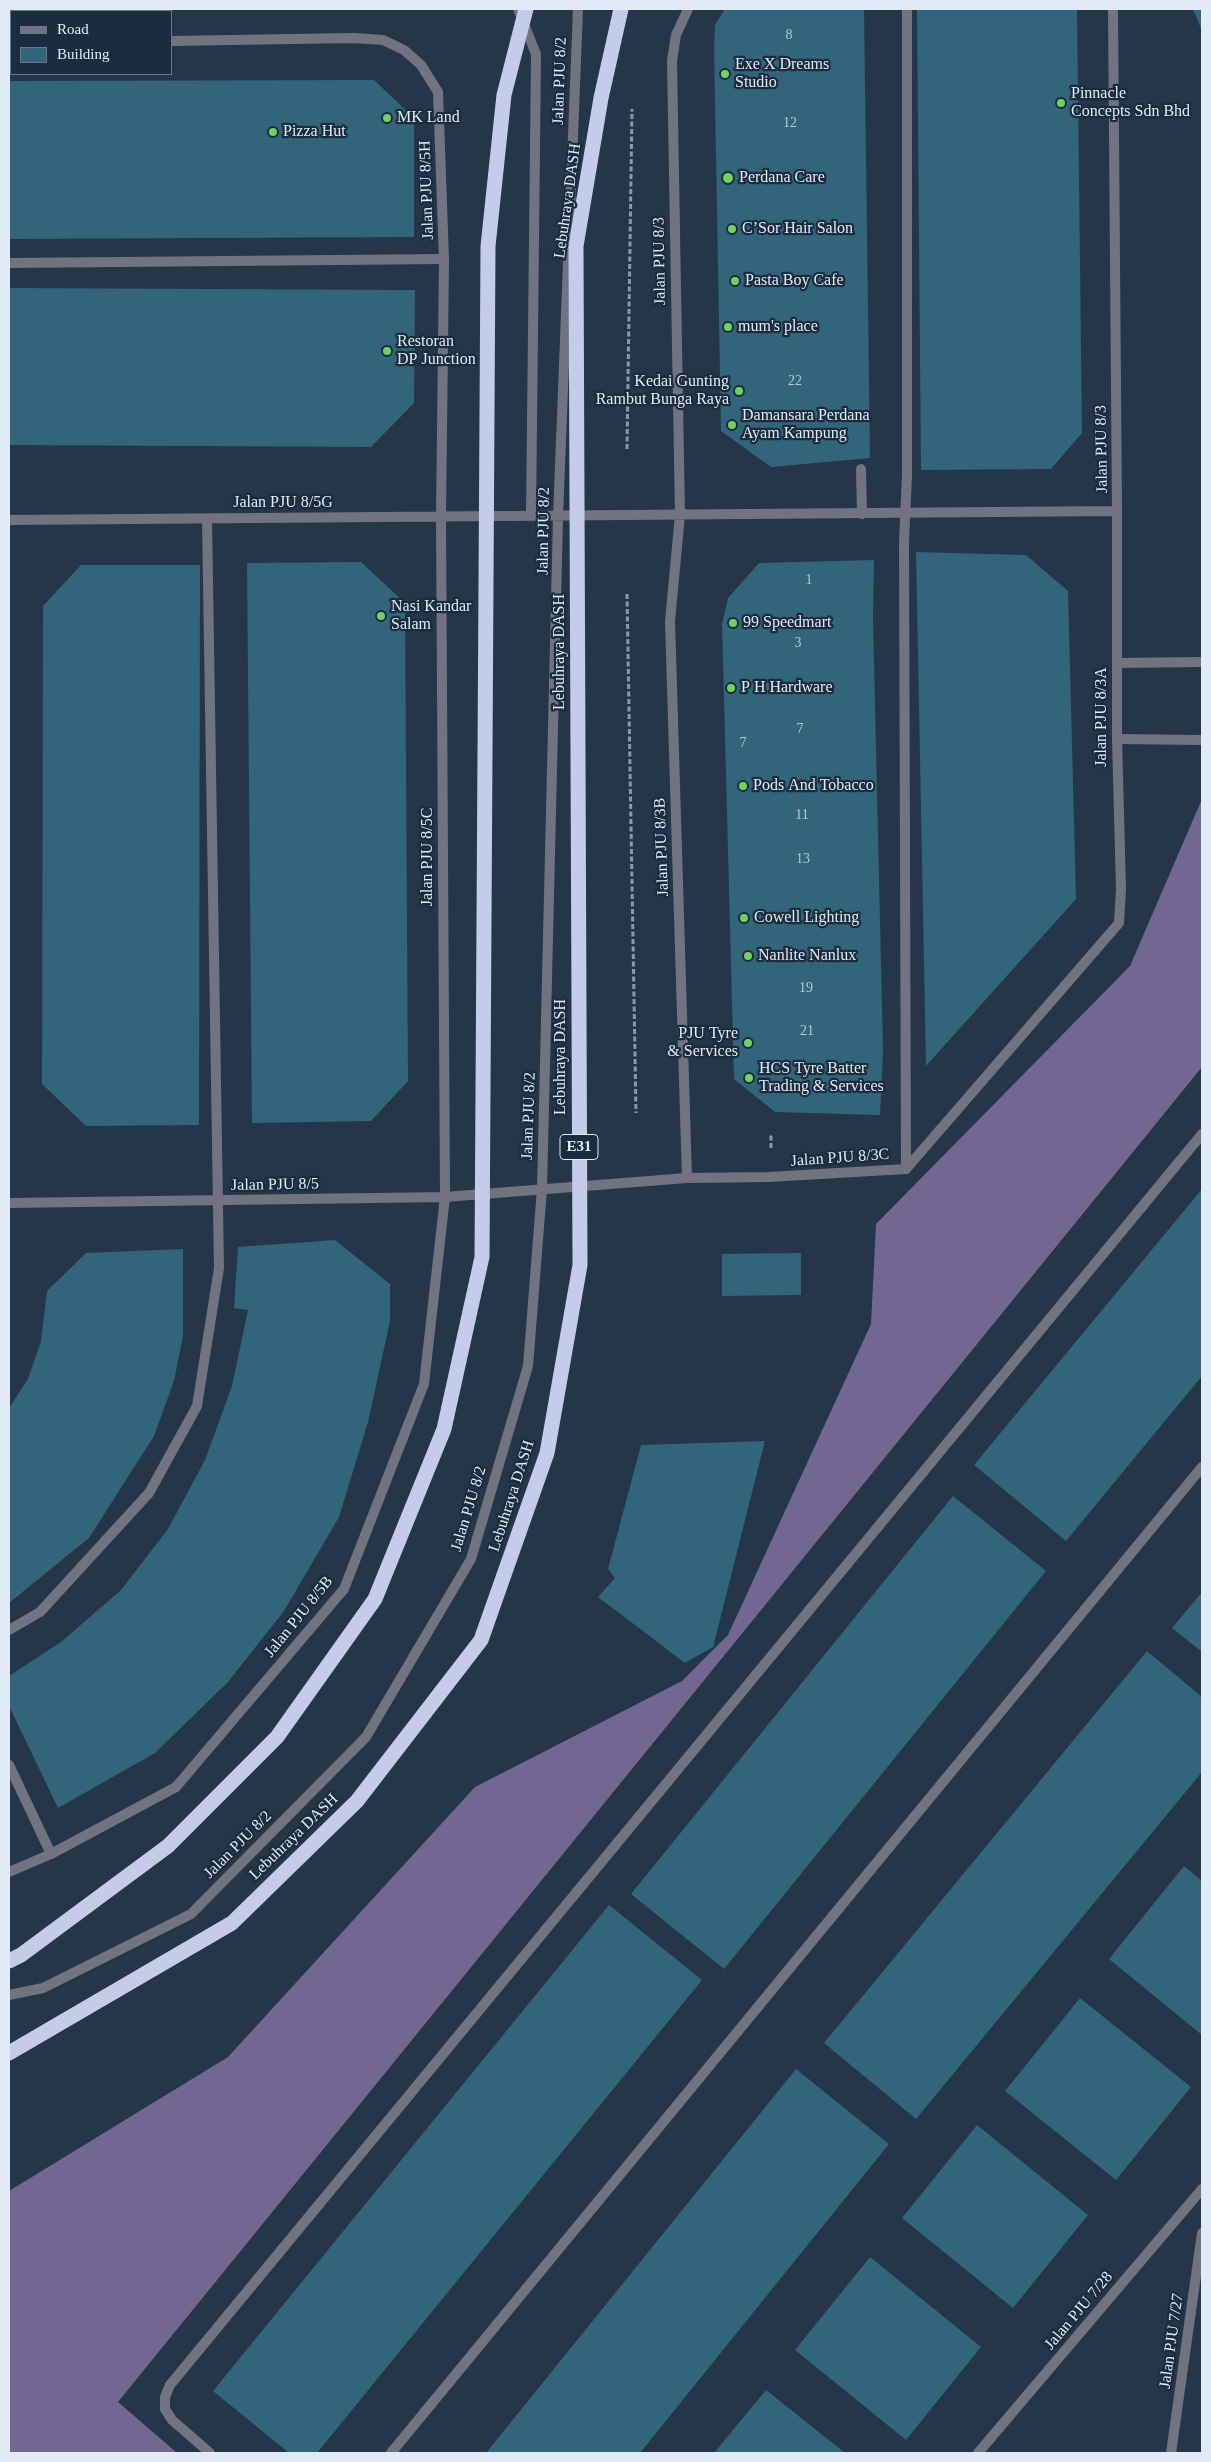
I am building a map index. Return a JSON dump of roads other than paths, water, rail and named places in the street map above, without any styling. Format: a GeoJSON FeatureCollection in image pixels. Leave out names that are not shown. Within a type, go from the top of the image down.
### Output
{"type":"FeatureCollection","features":[{"type":"Feature","properties":{"kind":"highway"},"geometry":{"type":"LineString","coordinates":[[9,1962],[168,1846],[277,1738],[375,1599],[444,1429],[482,1257],[488,246],[504,95],[526,9]]}},
{"type":"Feature","properties":{"kind":"highway","name":"Lebuhraya DASH"},"geometry":{"type":"LineString","coordinates":[[9,2053],[232,1923],[357,1800],[481,1640],[547,1453],[580,1265],[576,246],[601,98],[621,9]]}},
{"type":"Feature","properties":{"kind":"street","name":"Jalan PJU 8/2"},"geometry":{"type":"LineString","coordinates":[[518,9],[536,54],[531,516]]}},
{"type":"Feature","properties":{"kind":"street","name":"Jalan PJU 8/2"},"geometry":{"type":"LineString","coordinates":[[9,1995],[42,1988],[191,1914],[366,1738],[471,1559],[528,1366],[542,1189],[558,516],[578,9]]}},
{"type":"Feature","properties":{"kind":"street","name":"Jalan PJU 8/3"},"geometry":{"type":"LineString","coordinates":[[680,515],[672,61],[676,35],[688,9]]}},
{"type":"Feature","properties":{"kind":"street"},"geometry":{"type":"LineString","coordinates":[[906,1169],[904,513],[907,476],[907,9]]}},
{"type":"Feature","properties":{"kind":"street","name":"Jalan PJU 8/3"},"geometry":{"type":"LineString","coordinates":[[558,516],[1118,511],[1113,9]]}},
{"type":"Feature","properties":{"kind":"street","name":"Jalan PJU 8/5H"},"geometry":{"type":"LineString","coordinates":[[172,41],[354,38],[384,40],[404,50],[421,65],[438,92],[444,259],[441,517]]}},
{"type":"Feature","properties":{"kind":"street"},"geometry":{"type":"LineString","coordinates":[[9,263],[444,259]]}},
{"type":"Feature","properties":{"kind":"street"},"geometry":{"type":"LineString","coordinates":[[861,469],[862,514]]}},
{"type":"Feature","properties":{"kind":"street","name":"Jalan PJU 8/3A"},"geometry":{"type":"LineString","coordinates":[[1118,511],[1117,739],[1122,889],[1119,923]]}},
{"type":"Feature","properties":{"kind":"street","name":"Jalan PJU 8/3B"},"geometry":{"type":"LineString","coordinates":[[680,515],[670,620],[687,1178]]}},
{"type":"Feature","properties":{"kind":"street","name":"Jalan PJU 8/5G"},"geometry":{"type":"LineString","coordinates":[[9,520],[558,516]]}},
{"type":"Feature","properties":{"kind":"street","name":"Jalan PJU 8/5C"},"geometry":{"type":"LineString","coordinates":[[441,517],[445,1197]]}},
{"type":"Feature","properties":{"kind":"street"},"geometry":{"type":"LineString","coordinates":[[9,1630],[40,1612],[149,1492],[197,1406],[219,1268],[207,518]]}},
{"type":"Feature","properties":{"kind":"street"},"geometry":{"type":"LineString","coordinates":[[1117,663],[1202,662]]}},
{"type":"Feature","properties":{"kind":"street"},"geometry":{"type":"LineString","coordinates":[[1117,739],[1202,740]]}},
{"type":"Feature","properties":{"kind":"street","name":"Jalan PJU 8/3C"},"geometry":{"type":"LineString","coordinates":[[542,1189],[687,1178],[769,1178],[906,1169],[1119,923]]}},
{"type":"Feature","properties":{"kind":"street"},"geometry":{"type":"LineString","coordinates":[[210,2453],[172,2420],[165,2409],[165,2397],[170,2385],[1202,1134]]}},
{"type":"Feature","properties":{"kind":"street","name":"Jalan PJU 8/5"},"geometry":{"type":"LineString","coordinates":[[9,1203],[445,1197],[542,1189]]}},
{"type":"Feature","properties":{"kind":"street","name":"Jalan PJU 8/5B"},"geometry":{"type":"LineString","coordinates":[[9,1872],[50,1854],[176,1787],[344,1589],[424,1384],[445,1197]]}},
{"type":"Feature","properties":{"kind":"street"},"geometry":{"type":"LineString","coordinates":[[391,2453],[1202,1467]]}},
{"type":"Feature","properties":{"kind":"street"},"geometry":{"type":"LineString","coordinates":[[9,1765],[50,1854]]}},
{"type":"Feature","properties":{"kind":"street","name":"Jalan PJU 7/28"},"geometry":{"type":"LineString","coordinates":[[978,2453],[1202,2189]]}},
{"type":"Feature","properties":{"kind":"street","name":"Jalan PJU 7/27"},"geometry":{"type":"LineString","coordinates":[[1171,2453],[1202,2233]]}},
{"type":"Feature","properties":{"kind":"place","name":"Exe X Dreams Studio"},"geometry":{"type":"Point","coordinates":[725,74]}},
{"type":"Feature","properties":{"kind":"place","name":"Pinnacle Concepts Sdn Bhd"},"geometry":{"type":"Point","coordinates":[1061,103]}},
{"type":"Feature","properties":{"kind":"place","name":"MK Land"},"geometry":{"type":"Point","coordinates":[387,118]}},
{"type":"Feature","properties":{"kind":"place","name":"Pizza Hut"},"geometry":{"type":"Point","coordinates":[273,132]}},
{"type":"Feature","properties":{"kind":"place","name":"Perdana Care"},"geometry":{"type":"Point","coordinates":[728,178]}},
{"type":"Feature","properties":{"kind":"place","name":"C’Sor Hair Salon"},"geometry":{"type":"Point","coordinates":[732,229]}},
{"type":"Feature","properties":{"kind":"place","name":"Pasta Boy Cafe"},"geometry":{"type":"Point","coordinates":[735,281]}},
{"type":"Feature","properties":{"kind":"place","name":"mum's place"},"geometry":{"type":"Point","coordinates":[728,327]}},
{"type":"Feature","properties":{"kind":"place","name":"Restoran DP Junction"},"geometry":{"type":"Point","coordinates":[387,351]}},
{"type":"Feature","properties":{"kind":"place","name":"Kedai Gunting Rambut Bunga Raya"},"geometry":{"type":"Point","coordinates":[739,391]}},
{"type":"Feature","properties":{"kind":"place","name":"Damansara Perdana Ayam Kampung"},"geometry":{"type":"Point","coordinates":[732,425]}},
{"type":"Feature","properties":{"kind":"place","name":"Nasi Kandar Salam"},"geometry":{"type":"Point","coordinates":[381,616]}},
{"type":"Feature","properties":{"kind":"place","name":"99 Speedmart"},"geometry":{"type":"Point","coordinates":[733,623]}},
{"type":"Feature","properties":{"kind":"place","name":"P H Hardware"},"geometry":{"type":"Point","coordinates":[731,688]}},
{"type":"Feature","properties":{"kind":"place","name":"Pods And Tobacco"},"geometry":{"type":"Point","coordinates":[743,786]}},
{"type":"Feature","properties":{"kind":"place","name":"Cowell Lighting"},"geometry":{"type":"Point","coordinates":[744,918]}},
{"type":"Feature","properties":{"kind":"place","name":"Nanlite Nanlux"},"geometry":{"type":"Point","coordinates":[748,956]}},
{"type":"Feature","properties":{"kind":"place","name":"PJU Tyre & Services"},"geometry":{"type":"Point","coordinates":[748,1043]}},
{"type":"Feature","properties":{"kind":"place","name":"HCS Tyre Batter Trading & Services"},"geometry":{"type":"Point","coordinates":[749,1078]}}]}
